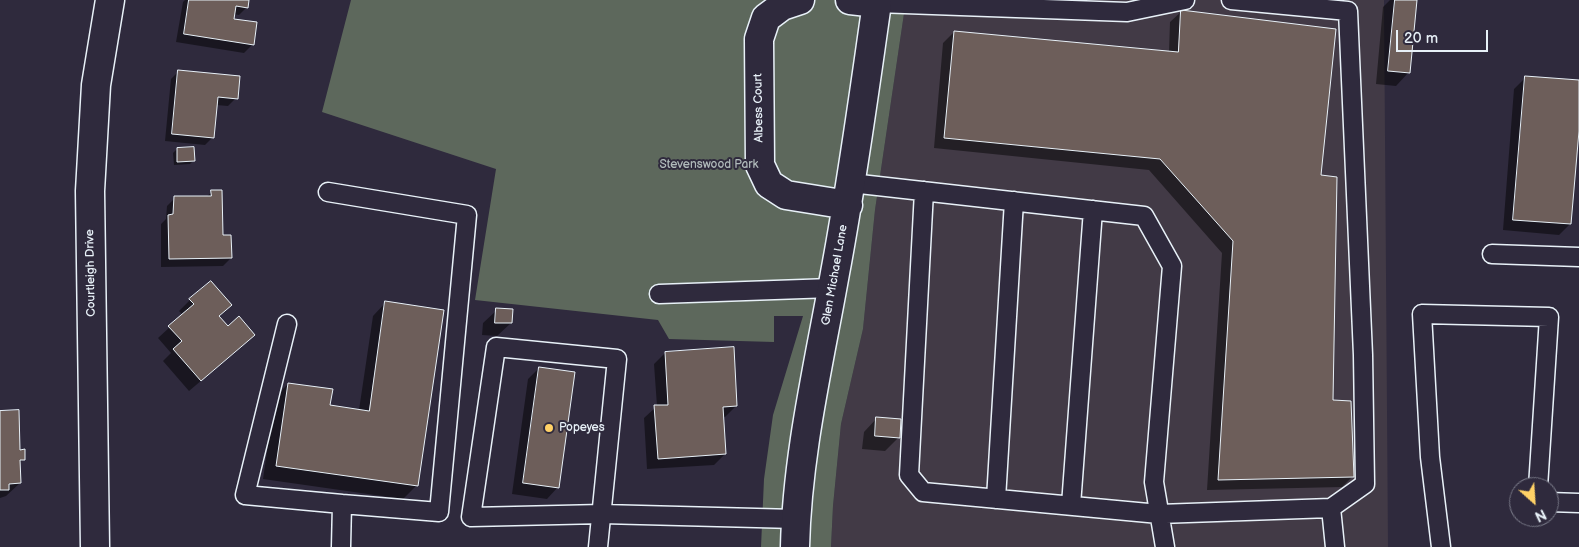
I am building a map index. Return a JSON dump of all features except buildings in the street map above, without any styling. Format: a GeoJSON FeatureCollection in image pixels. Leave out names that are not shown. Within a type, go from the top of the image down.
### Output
{"type":"FeatureCollection","features":[{"type":"Feature","properties":{"kind":"street","name":"Courtleigh Drive"},"geometry":{"type":"LineString","coordinates":[[95,547],[90,191],[96,85],[110,0]]}},
{"type":"Feature","properties":{"kind":"street","name":"Albess Court"},"geometry":{"type":"LineString","coordinates":[[800,0],[782,6],[766,18],[759,39],[760,165],[770,184],[786,195],[849,194]]}},
{"type":"Feature","properties":{"kind":"street"},"geometry":{"type":"LineString","coordinates":[[850,0],[877,3]]}},
{"type":"Feature","properties":{"kind":"street","name":"Glen Michael Lane"},"geometry":{"type":"LineString","coordinates":[[795,547],[796,519],[806,431],[849,194],[877,3]]}},
{"type":"Feature","properties":{"kind":"lane"},"geometry":{"type":"LineString","coordinates":[[877,3],[1127,12],[1185,0]]}},
{"type":"Feature","properties":{"kind":"lane"},"geometry":{"type":"LineString","coordinates":[[924,191],[909,475],[923,492],[1159,514],[1331,508],[1365,484],[1363,355],[1348,11],[1231,0]]}},
{"type":"Feature","properties":{"kind":"lane"},"geometry":{"type":"LineString","coordinates":[[849,194],[924,191],[1144,216],[1172,266],[1154,482],[1165,547]]}},
{"type":"Feature","properties":{"kind":"lane"},"geometry":{"type":"LineString","coordinates":[[287,324],[245,495],[439,512],[467,215],[328,192]]}},
{"type":"Feature","properties":{"kind":"lane"},"geometry":{"type":"LineString","coordinates":[[996,499],[1014,201]]}},
{"type":"Feature","properties":{"kind":"lane"},"geometry":{"type":"LineString","coordinates":[[1071,505],[1093,210]]}},
{"type":"Feature","properties":{"kind":"lane"},"geometry":{"type":"LineString","coordinates":[[1492,254],[1579,257]]}},
{"type":"Feature","properties":{"kind":"lane"},"geometry":{"type":"LineString","coordinates":[[659,294],[832,288]]}},
{"type":"Feature","properties":{"kind":"lane"},"geometry":{"type":"LineString","coordinates":[[1441,547],[1430,457],[1422,314],[1549,317],[1539,477]]}},
{"type":"Feature","properties":{"kind":"lane"},"geometry":{"type":"LineString","coordinates":[[598,547],[602,514],[617,359],[496,347],[471,516],[602,514],[796,519]]}},
{"type":"Feature","properties":{"kind":"lane"},"geometry":{"type":"LineString","coordinates":[[1559,502],[1579,503]]}},
{"type":"Feature","properties":{"kind":"lane"},"geometry":{"type":"LineString","coordinates":[[342,504],[342,547]]}},
{"type":"Feature","properties":{"kind":"lane"},"geometry":{"type":"LineString","coordinates":[[1331,508],[1335,547]]}},
{"type":"Feature","properties":{"kind":"shaded area"},"geometry":{"type":"Polygon","coordinates":[[[906,0],[1384,0],[1388,547],[831,547],[841,424],[863,329],[875,210],[906,0]]]}},
{"type":"Feature","properties":{"kind":"green space","name":"Stevenswood Park"},"geometry":{"type":"Polygon","coordinates":[[[351,0],[906,0],[875,210],[863,329],[841,424],[831,547],[761,547],[764,479],[773,415],[803,316],[774,316],[774,342],[669,339],[658,320],[475,300],[496,169],[322,112],[351,0]]]}},
{"type":"Feature","properties":{"kind":"place","name":"Popeyes"},"geometry":{"type":"Point","coordinates":[549,428]}}]}
